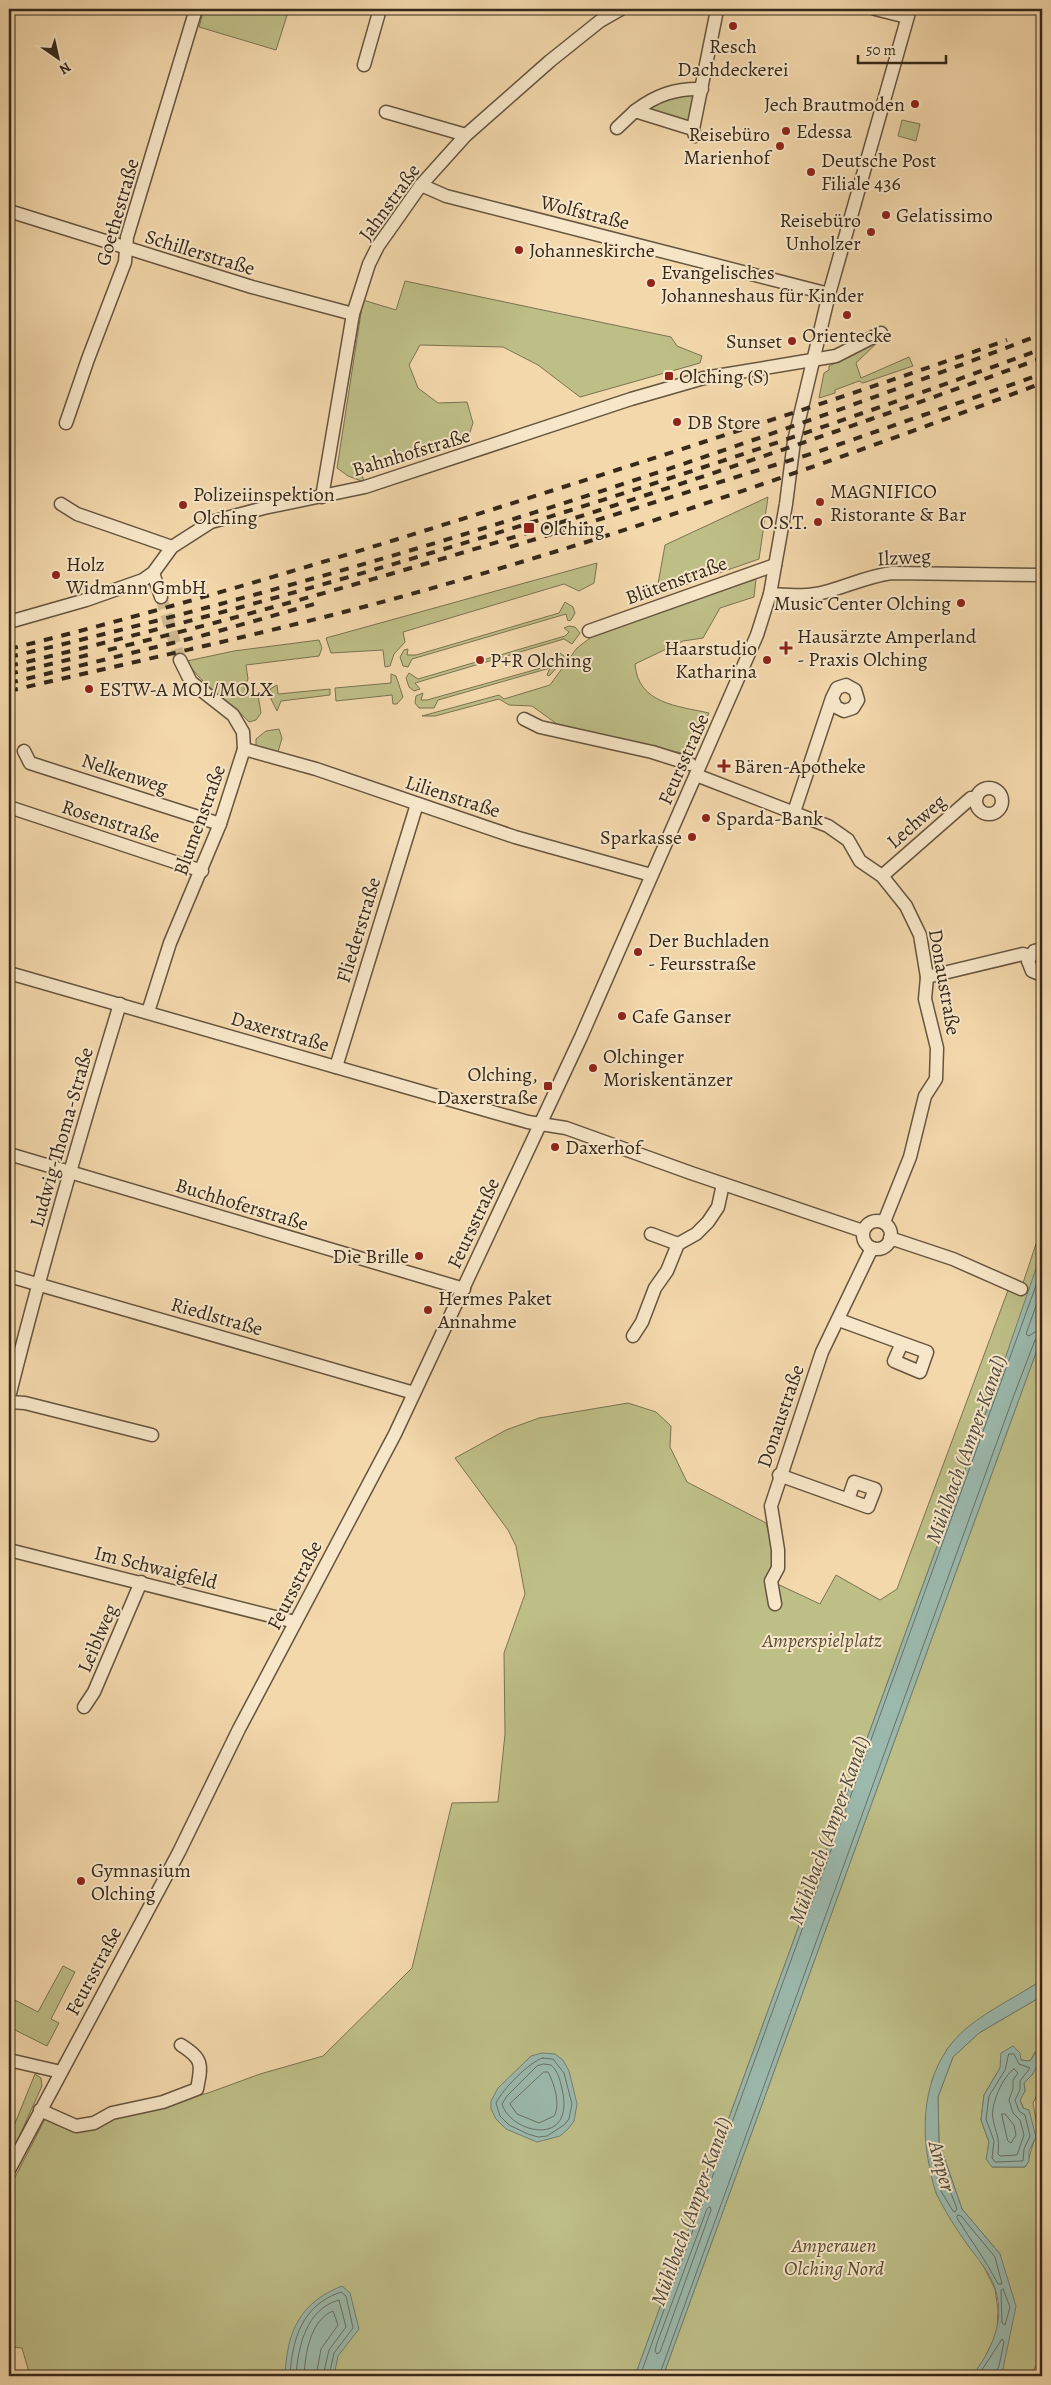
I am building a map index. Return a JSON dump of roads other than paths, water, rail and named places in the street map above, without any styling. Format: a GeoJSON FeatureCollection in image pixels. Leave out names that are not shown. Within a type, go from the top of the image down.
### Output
{"type":"FeatureCollection","features":[{"type":"Feature","properties":{"kind":"street","name":"Goethestraße"},"geometry":{"type":"LineString","coordinates":[[66,423],[124,262],[127,238],[196,9]]}},
{"type":"Feature","properties":{"kind":"street"},"geometry":{"type":"LineString","coordinates":[[364,65],[380,9]]}},
{"type":"Feature","properties":{"kind":"street","name":"Jahnstraße"},"geometry":{"type":"LineString","coordinates":[[322,497],[353,314],[369,264],[378,246],[421,186],[466,135],[550,61],[600,22],[621,9]]}},
{"type":"Feature","properties":{"kind":"street"},"geometry":{"type":"LineString","coordinates":[[875,9],[908,13]]}},
{"type":"Feature","properties":{"kind":"street"},"geometry":{"type":"LineString","coordinates":[[635,111],[694,132],[717,10]]}},
{"type":"Feature","properties":{"kind":"street","name":"Feursstraße"},"geometry":{"type":"LineString","coordinates":[[9,2170],[175,1860],[226,1755],[390,1444],[541,1123],[650,875],[693,770],[757,636],[770,594],[794,441],[829,294],[908,13]]}},
{"type":"Feature","properties":{"kind":"street"},"geometry":{"type":"LineString","coordinates":[[618,128],[635,111],[649,101],[683,88],[702,89]]}},
{"type":"Feature","properties":{"kind":"street"},"geometry":{"type":"LineString","coordinates":[[386,112],[466,135]]}},
{"type":"Feature","properties":{"kind":"street","name":"Wolfstraße"},"geometry":{"type":"LineString","coordinates":[[421,186],[446,196],[829,294]]}},
{"type":"Feature","properties":{"kind":"street","name":"Schillerstraße"},"geometry":{"type":"LineString","coordinates":[[9,211],[252,287],[353,314]]}},
{"type":"Feature","properties":{"kind":"street","name":"Bahnhofstraße"},"geometry":{"type":"LineString","coordinates":[[9,622],[86,600],[143,580],[153,573],[172,547],[211,522],[264,508],[365,487],[696,380],[836,356],[881,333]]}},
{"type":"Feature","properties":{"kind":"street"},"geometry":{"type":"LineString","coordinates":[[61,504],[77,514],[172,547]]}},
{"type":"Feature","properties":{"kind":"street","name":"Blütenstraße"},"geometry":{"type":"LineString","coordinates":[[589,631],[775,565]]}},
{"type":"Feature","properties":{"kind":"street"},"geometry":{"type":"LineString","coordinates":[[153,573],[161,597]]}},
{"type":"Feature","properties":{"kind":"street","name":"Ilzweg"},"geometry":{"type":"LineString","coordinates":[[770,594],[797,596],[824,592],[875,575],[892,573],[1042,575]]}},
{"type":"Feature","properties":{"kind":"street","name":"Blumenstraße"},"geometry":{"type":"LineString","coordinates":[[148,1012],[170,943],[202,872],[220,824],[244,749],[243,732],[234,715],[191,682],[180,660]]}},
{"type":"Feature","properties":{"kind":"street"},"geometry":{"type":"LineString","coordinates":[[794,812],[832,698]]}},
{"type":"Feature","properties":{"kind":"street"},"geometry":{"type":"LineString","coordinates":[[524,719],[540,727],[652,752],[693,770]]}},
{"type":"Feature","properties":{"kind":"street","name":"Lilienstraße"},"geometry":{"type":"LineString","coordinates":[[244,749],[316,770],[515,837],[650,875]]}},
{"type":"Feature","properties":{"kind":"street","name":"Nelkenweg"},"geometry":{"type":"LineString","coordinates":[[24,751],[30,763],[220,824]]}},
{"type":"Feature","properties":{"kind":"street","name":"Donaustraße"},"geometry":{"type":"LineString","coordinates":[[693,770],[828,826],[848,840],[860,861],[882,876],[906,906],[920,935],[927,977],[925,999],[937,1048],[936,1078],[925,1096],[910,1157],[884,1222]]}},
{"type":"Feature","properties":{"kind":"street","name":"Lechweg"},"geometry":{"type":"LineString","coordinates":[[882,876],[971,798],[976,798]]}},
{"type":"Feature","properties":{"kind":"street","name":"Fliederstraße"},"geometry":{"type":"LineString","coordinates":[[336,1067],[417,804]]}},
{"type":"Feature","properties":{"kind":"street","name":"Rosenstraße"},"geometry":{"type":"LineString","coordinates":[[9,807],[202,872]]}},
{"type":"Feature","properties":{"kind":"street"},"geometry":{"type":"LineString","coordinates":[[1042,949],[1034,951],[1029,956],[1030,968],[1035,974],[1042,974]]}},
{"type":"Feature","properties":{"kind":"street"},"geometry":{"type":"LineString","coordinates":[[927,977],[1023,954],[1029,956]]}},
{"type":"Feature","properties":{"kind":"street","name":"Daxerstraße"},"geometry":{"type":"LineString","coordinates":[[9,973],[528,1122],[566,1128],[863,1231]]}},
{"type":"Feature","properties":{"kind":"street","name":"Ludwig-Thoma-Straße"},"geometry":{"type":"LineString","coordinates":[[9,1397],[37,1284],[120,1004]]}},
{"type":"Feature","properties":{"kind":"street","name":"Buchhoferstraße"},"geometry":{"type":"LineString","coordinates":[[9,1154],[464,1289]]}},
{"type":"Feature","properties":{"kind":"street"},"geometry":{"type":"LineString","coordinates":[[633,1336],[642,1322],[655,1288],[667,1271],[678,1244],[696,1234],[708,1222],[718,1207],[723,1184]]}},
{"type":"Feature","properties":{"kind":"street"},"geometry":{"type":"LineString","coordinates":[[873,1221],[884,1222],[890,1229],[890,1238],[883,1247],[872,1248],[864,1240],[863,1231],[873,1221]]}},
{"type":"Feature","properties":{"kind":"street"},"geometry":{"type":"LineString","coordinates":[[651,1234],[678,1244]]}},
{"type":"Feature","properties":{"kind":"street"},"geometry":{"type":"LineString","coordinates":[[890,1238],[954,1259],[1020,1289]]}},
{"type":"Feature","properties":{"kind":"street","name":"Donaustraße"},"geometry":{"type":"LineString","coordinates":[[775,1604],[771,1581],[778,1568],[778,1550],[771,1506],[779,1475],[822,1352],[872,1248]]}},
{"type":"Feature","properties":{"kind":"street","name":"Riedlstraße"},"geometry":{"type":"LineString","coordinates":[[9,1276],[414,1393]]}},
{"type":"Feature","properties":{"kind":"street"},"geometry":{"type":"LineString","coordinates":[[839,1320],[902,1342]]}},
{"type":"Feature","properties":{"kind":"street"},"geometry":{"type":"LineString","coordinates":[[9,1402],[25,1403],[152,1435]]}},
{"type":"Feature","properties":{"kind":"street"},"geometry":{"type":"LineString","coordinates":[[779,1475],[848,1500]]}},
{"type":"Feature","properties":{"kind":"street","name":"Im Schwaigfeld"},"geometry":{"type":"LineString","coordinates":[[9,1550],[295,1622]]}},
{"type":"Feature","properties":{"kind":"street","name":"Leiblweg"},"geometry":{"type":"LineString","coordinates":[[84,1707],[94,1692],[141,1582]]}},
{"type":"Feature","properties":{"kind":"street"},"geometry":{"type":"LineString","coordinates":[[40,2110],[76,2126],[94,2123],[112,2113],[163,2102],[197,2089],[200,2063],[197,2055],[181,2045]]}},
{"type":"Feature","properties":{"kind":"street"},"geometry":{"type":"LineString","coordinates":[[9,2060],[61,2072]]}},
{"type":"Feature","properties":{"kind":"water"},"geometry":{"type":"Polygon","coordinates":[[[1042,1251],[1042,1336],[663,2376],[635,2376],[997,1382],[1042,1251]]]}},
{"type":"Feature","properties":{"kind":"water","name":"Amper"},"geometry":{"type":"Polygon","coordinates":[[[1042,1980],[1042,1996],[979,2033],[953,2057],[938,2097],[939,2143],[962,2209],[1000,2254],[1016,2306],[1003,2369],[998,2376],[972,2376],[991,2346],[995,2335],[998,2324],[998,2300],[990,2276],[955,2226],[935,2190],[927,2154],[925,2134],[928,2094],[942,2057],[968,2027],[995,2008],[1042,1980]]]}},
{"type":"Feature","properties":{"kind":"water"},"geometry":{"type":"Polygon","coordinates":[[[1013,2046],[1020,2053],[1021,2060],[1030,2061],[1038,2049],[1042,2057],[1032,2075],[1024,2083],[1025,2091],[1020,2100],[1023,2108],[1029,2110],[1036,2137],[1029,2151],[1029,2161],[1025,2167],[992,2167],[986,2159],[989,2142],[981,2120],[984,2095],[1000,2068],[1001,2053],[1013,2046]]]}},
{"type":"Feature","properties":{"kind":"water"},"geometry":{"type":"Polygon","coordinates":[[[542,2053],[555,2054],[563,2060],[569,2071],[577,2104],[574,2121],[568,2129],[560,2136],[537,2142],[506,2129],[496,2119],[491,2109],[491,2101],[498,2088],[531,2056],[542,2053]]]}},
{"type":"Feature","properties":{"kind":"water"},"geometry":{"type":"Polygon","coordinates":[[[342,2286],[350,2293],[359,2329],[338,2356],[334,2376],[285,2376],[289,2346],[298,2321],[315,2301],[342,2286]]]}},
{"type":"Feature","properties":{"kind":"tunnel"},"geometry":{"type":"LineString","coordinates":[[161,597],[180,660]]}},
{"type":"Feature","properties":{"kind":"railway"},"geometry":{"type":"LineString","coordinates":[[9,657],[141,625],[272,590],[531,514],[787,428],[1042,334]]}},
{"type":"Feature","properties":{"kind":"railway"},"geometry":{"type":"LineString","coordinates":[[9,649],[157,610],[378,545],[752,426],[1007,340]]}},
{"type":"Feature","properties":{"kind":"railway"},"geometry":{"type":"LineString","coordinates":[[9,666],[271,599],[530,523],[787,439],[1042,349]]}},
{"type":"Feature","properties":{"kind":"railway"},"geometry":{"type":"LineString","coordinates":[[108,650],[227,620],[344,587],[579,517],[811,440],[1042,358]]}},
{"type":"Feature","properties":{"kind":"railway"},"geometry":{"type":"LineString","coordinates":[[510,547],[817,452],[1042,374]]}},
{"type":"Feature","properties":{"kind":"railway"},"geometry":{"type":"LineString","coordinates":[[9,691],[306,622],[485,573],[726,497],[1042,383]]}},
{"type":"Feature","properties":{"kind":"railway"},"geometry":{"type":"LineString","coordinates":[[9,683],[201,636],[318,603]]}},
{"type":"Feature","properties":{"kind":"railway"},"geometry":{"type":"LineString","coordinates":[[9,674],[88,655]]}},
{"type":"Feature","properties":{"kind":"place","name":"Resch Dachdeckerei"},"geometry":{"type":"Point","coordinates":[733,26]}},
{"type":"Feature","properties":{"kind":"place","name":"Jech Brautmoden"},"geometry":{"type":"Point","coordinates":[915,104]}},
{"type":"Feature","properties":{"kind":"place","name":"Edessa"},"geometry":{"type":"Point","coordinates":[786,131]}},
{"type":"Feature","properties":{"kind":"place","name":"Reisebüro Marienhof"},"geometry":{"type":"Point","coordinates":[780,146]}},
{"type":"Feature","properties":{"kind":"place","name":"Deutsche Post Filiale 436"},"geometry":{"type":"Point","coordinates":[811,172]}},
{"type":"Feature","properties":{"kind":"place","name":"Gelatissimo"},"geometry":{"type":"Point","coordinates":[886,215]}},
{"type":"Feature","properties":{"kind":"place","name":"Reisebüro Unholzer"},"geometry":{"type":"Point","coordinates":[871,232]}},
{"type":"Feature","properties":{"kind":"place","name":"Johanneskirche"},"geometry":{"type":"Point","coordinates":[519,250]}},
{"type":"Feature","properties":{"kind":"place","name":"Evangelisches Johanneshaus für Kinder"},"geometry":{"type":"Point","coordinates":[651,283]}},
{"type":"Feature","properties":{"kind":"place","name":"Orientecke"},"geometry":{"type":"Point","coordinates":[847,315]}},
{"type":"Feature","properties":{"kind":"place","name":"Sunset"},"geometry":{"type":"Point","coordinates":[792,341]}},
{"type":"Feature","properties":{"kind":"place","name":"Olching (S)"},"geometry":{"type":"Point","coordinates":[669,376]}},
{"type":"Feature","properties":{"kind":"place","name":"DB Store"},"geometry":{"type":"Point","coordinates":[677,422]}},
{"type":"Feature","properties":{"kind":"place","name":"MAGNIFICO Ristorante & Bar"},"geometry":{"type":"Point","coordinates":[820,502]}},
{"type":"Feature","properties":{"kind":"place","name":"Polizeiinspektion Olching"},"geometry":{"type":"Point","coordinates":[183,505]}},
{"type":"Feature","properties":{"kind":"place","name":"O.S.T."},"geometry":{"type":"Point","coordinates":[818,522]}},
{"type":"Feature","properties":{"kind":"place","name":"Olching"},"geometry":{"type":"Point","coordinates":[529,528]}},
{"type":"Feature","properties":{"kind":"place","name":"Holz Widmann GmbH"},"geometry":{"type":"Point","coordinates":[56,575]}},
{"type":"Feature","properties":{"kind":"place","name":"Music Center Olching"},"geometry":{"type":"Point","coordinates":[961,603]}},
{"type":"Feature","properties":{"kind":"place","name":"Hausärzte Amperland - Praxis Olching"},"geometry":{"type":"Point","coordinates":[786,648]}},
{"type":"Feature","properties":{"kind":"place","name":"P+R Olching"},"geometry":{"type":"Point","coordinates":[480,660]}},
{"type":"Feature","properties":{"kind":"place","name":"Haarstudio Katharina"},"geometry":{"type":"Point","coordinates":[767,660]}},
{"type":"Feature","properties":{"kind":"place","name":"ESTW-A MOL/MOLX"},"geometry":{"type":"Point","coordinates":[89,689]}},
{"type":"Feature","properties":{"kind":"place","name":"Bären-Apotheke"},"geometry":{"type":"Point","coordinates":[724,766]}},
{"type":"Feature","properties":{"kind":"place","name":"Sparda-Bank"},"geometry":{"type":"Point","coordinates":[706,818]}},
{"type":"Feature","properties":{"kind":"place","name":"Sparkasse"},"geometry":{"type":"Point","coordinates":[692,837]}},
{"type":"Feature","properties":{"kind":"place","name":"Der Buchladen - Feursstraße"},"geometry":{"type":"Point","coordinates":[638,952]}},
{"type":"Feature","properties":{"kind":"place","name":"Cafe Ganser"},"geometry":{"type":"Point","coordinates":[622,1016]}},
{"type":"Feature","properties":{"kind":"place","name":"Olchinger Moriskentänzer"},"geometry":{"type":"Point","coordinates":[593,1068]}},
{"type":"Feature","properties":{"kind":"place","name":"Olching, Daxerstraße"},"geometry":{"type":"Point","coordinates":[548,1086]}},
{"type":"Feature","properties":{"kind":"place","name":"Daxerhof"},"geometry":{"type":"Point","coordinates":[555,1147]}},
{"type":"Feature","properties":{"kind":"place","name":"Die Brille"},"geometry":{"type":"Point","coordinates":[419,1256]}},
{"type":"Feature","properties":{"kind":"place","name":"Hermes Paket Annahme"},"geometry":{"type":"Point","coordinates":[428,1310]}},
{"type":"Feature","properties":{"kind":"place","name":"Gymnasium Olching"},"geometry":{"type":"Point","coordinates":[81,1881]}},
{"type":"Feature","properties":{"kind":"water label","name":"Mühlbach (Amper-Kanal)"},"geometry":{"type":"Point","coordinates":[966,1449]}},
{"type":"Feature","properties":{"kind":"water label","name":"Mühlbach (Amper-Kanal)"},"geometry":{"type":"Point","coordinates":[829,1830]}},
{"type":"Feature","properties":{"kind":"water label","name":"Mühlbach (Amper-Kanal)"},"geometry":{"type":"Point","coordinates":[691,2211]}},
{"type":"Feature","properties":{"kind":"park label","name":"Amperspielplatz"},"geometry":{"type":"Point","coordinates":[822,1640]}},
{"type":"Feature","properties":{"kind":"park label","name":"Amperauen Olching Nord"},"geometry":{"type":"Point","coordinates":[834,2256]}}]}
